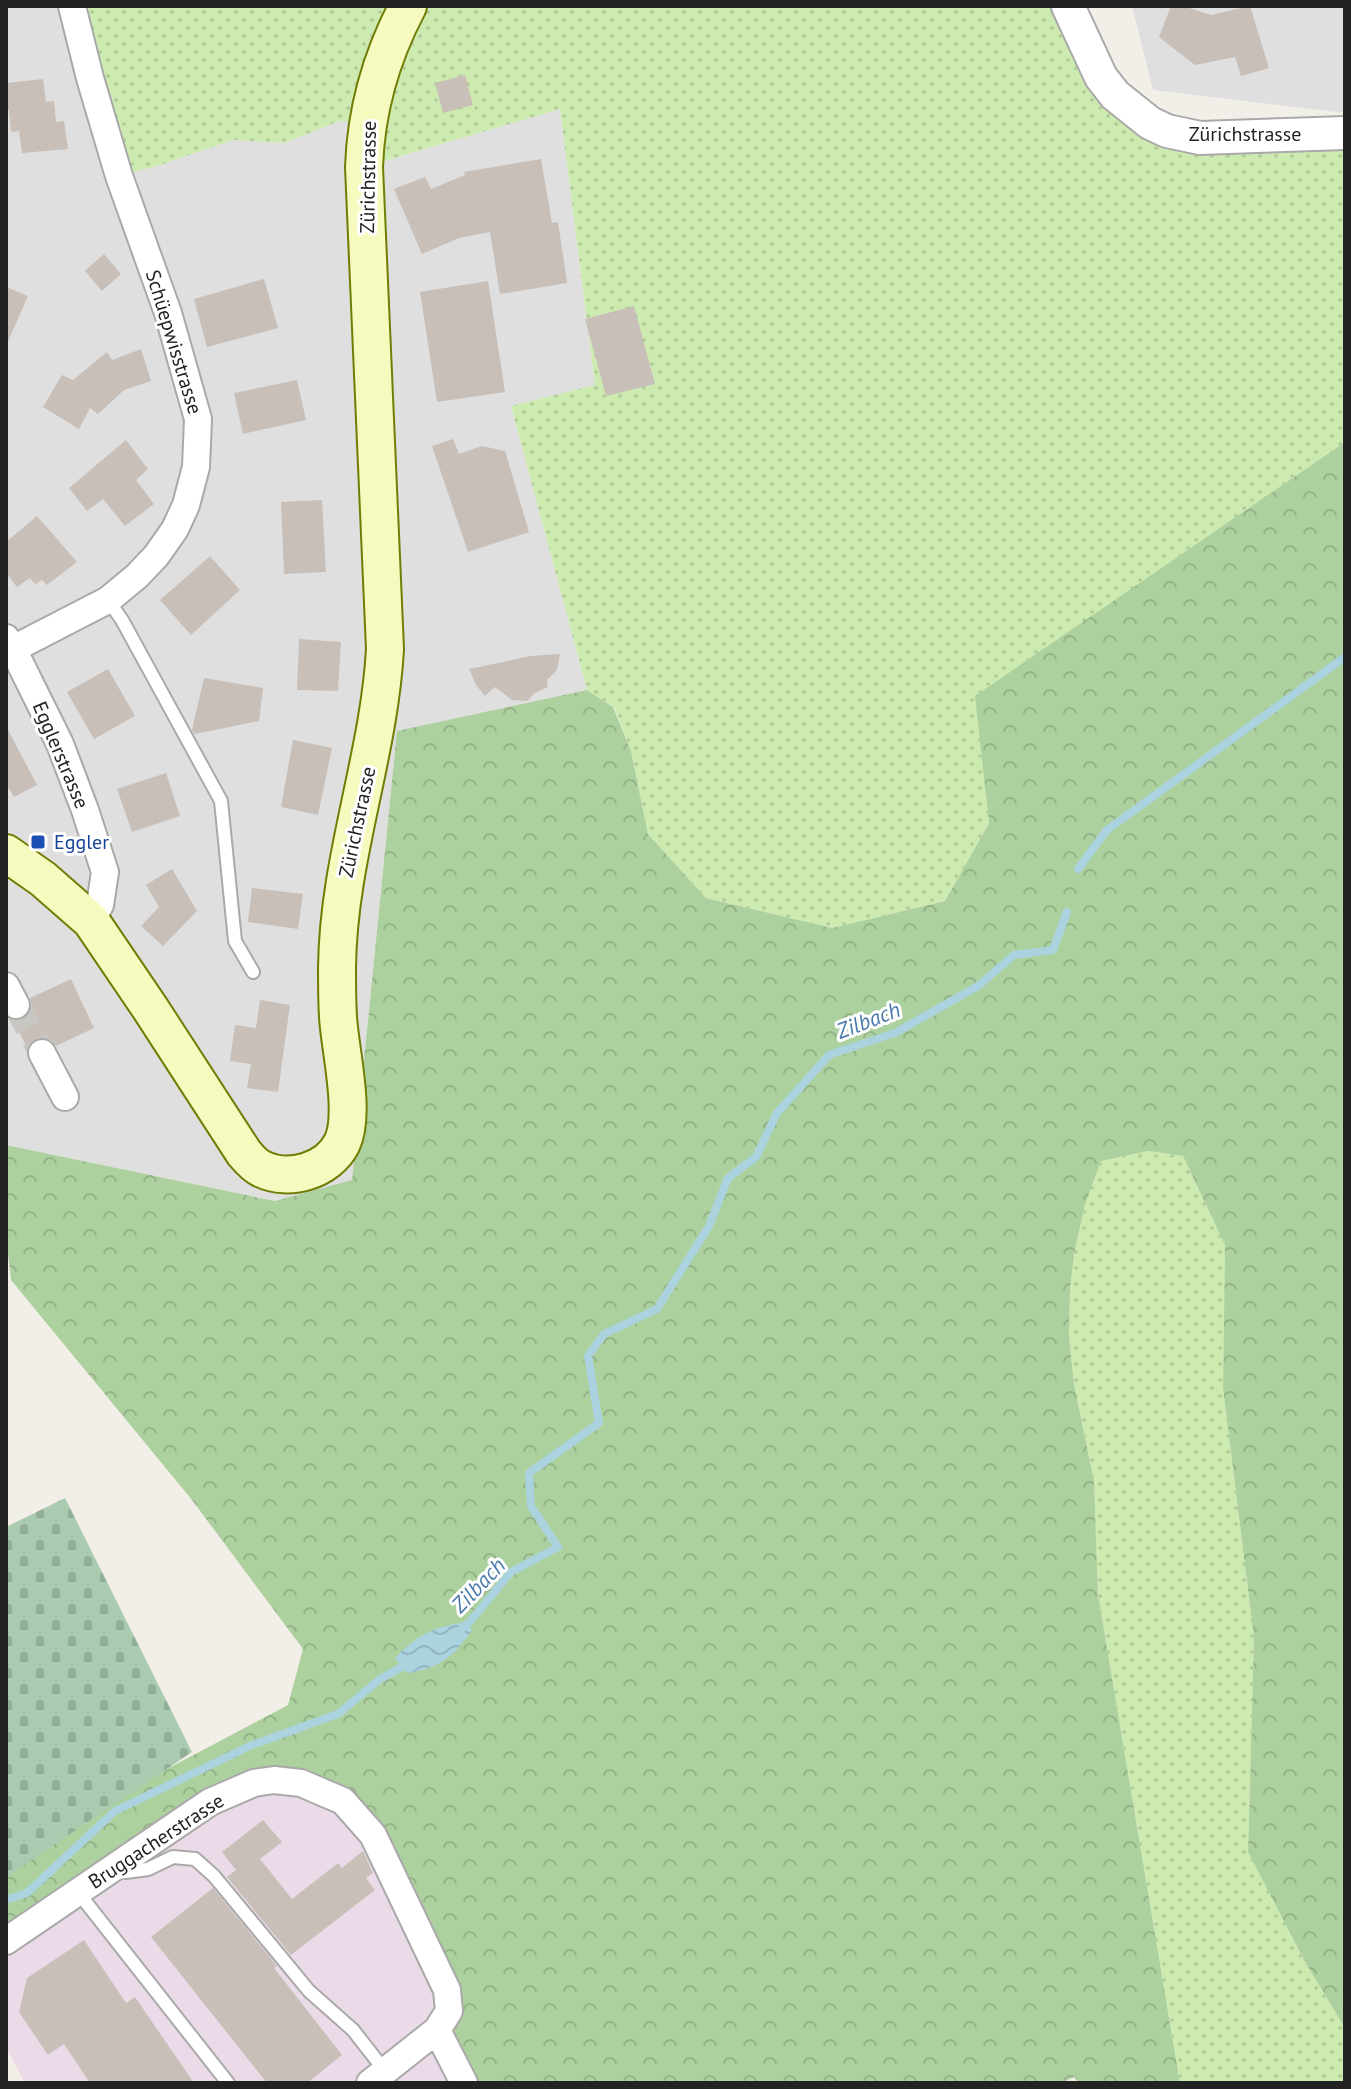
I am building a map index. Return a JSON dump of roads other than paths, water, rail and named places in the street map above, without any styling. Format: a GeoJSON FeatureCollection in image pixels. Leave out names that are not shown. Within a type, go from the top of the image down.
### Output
{"type":"FeatureCollection","features":[{"type":"Feature","properties":{"kind":"main road","name":"Zürichstrasse"},"geometry":{"type":"LineString","coordinates":[[6,853],[43,879],[91,921],[252,1161],[262,1169],[290,1175],[307,1172],[330,1158],[341,1146],[347,1107],[338,1016],[337,938],[350,845],[378,716],[385,649],[365,145],[379,75],[408,6]]}},
{"type":"Feature","properties":{"kind":"street","name":"Schüepwisstrasse"},"geometry":{"type":"LineString","coordinates":[[10,643],[108,600],[137,576],[175,529],[186,505],[196,467],[198,419],[168,313],[119,176],[72,6]]}},
{"type":"Feature","properties":{"kind":"street","name":"Zürichstrasse"},"geometry":{"type":"LineString","coordinates":[[1068,6],[1101,77],[1115,95],[1150,123],[1184,136],[1200,138],[1345,133]]}},
{"type":"Feature","properties":{"kind":"street","name":"Egglerstrasse"},"geometry":{"type":"LineString","coordinates":[[10,643],[60,744],[105,872],[100,905],[91,921]]}},
{"type":"Feature","properties":{"kind":"street"},"geometry":{"type":"LineString","coordinates":[[42,1053],[65,1097]]}},
{"type":"Feature","properties":{"kind":"street","name":"Bruggacherstrasse"},"geometry":{"type":"LineString","coordinates":[[6,1941],[210,1802],[254,1783],[274,1780],[301,1783],[343,1801],[373,1835],[447,1990],[449,2011],[437,2030]]}},
{"type":"Feature","properties":{"kind":"street"},"geometry":{"type":"LineString","coordinates":[[377,2077],[437,2030],[464,2083]]}},
{"type":"Feature","properties":{"kind":"lane"},"geometry":{"type":"LineString","coordinates":[[108,600],[122,620],[221,801],[235,941],[253,972]]}},
{"type":"Feature","properties":{"kind":"lane"},"geometry":{"type":"LineString","coordinates":[[115,1867],[126,1872],[148,1869],[173,1857],[195,1859],[214,1876],[309,1991],[353,2030],[377,2077]]}},
{"type":"Feature","properties":{"kind":"lane"},"geometry":{"type":"LineString","coordinates":[[77,1891],[228,2083]]}},
{"type":"Feature","properties":{"kind":"water"},"geometry":{"type":"Polygon","coordinates":[[[465,1622],[472,1630],[445,1660],[407,1673],[395,1658],[427,1633],[465,1622]]]}},
{"type":"Feature","properties":{"kind":"waterway","name":"Zilbach"},"geometry":{"type":"LineString","coordinates":[[1078,869],[1107,830],[1345,657]]}},
{"type":"Feature","properties":{"kind":"waterway","name":"Zilbach"},"geometry":{"type":"LineString","coordinates":[[461,1629],[511,1572],[558,1547],[531,1506],[529,1473],[599,1423],[588,1356],[604,1334],[657,1309],[709,1226],[728,1178],[756,1157],[777,1113],[829,1055],[895,1033],[978,986],[1014,955],[1053,950],[1067,912]]}},
{"type":"Feature","properties":{"kind":"waterway","name":"Zilbach"},"geometry":{"type":"LineString","coordinates":[[6,1900],[27,1893],[115,1811],[252,1745],[338,1714],[380,1679],[409,1663]]}},
{"type":"Feature","properties":{"kind":"tunnel"},"geometry":{"type":"LineString","coordinates":[[16,1005],[42,1053]]}},
{"type":"Feature","properties":{"kind":"place","name":"Eggler"},"geometry":{"type":"Point","coordinates":[38,842]}}]}
